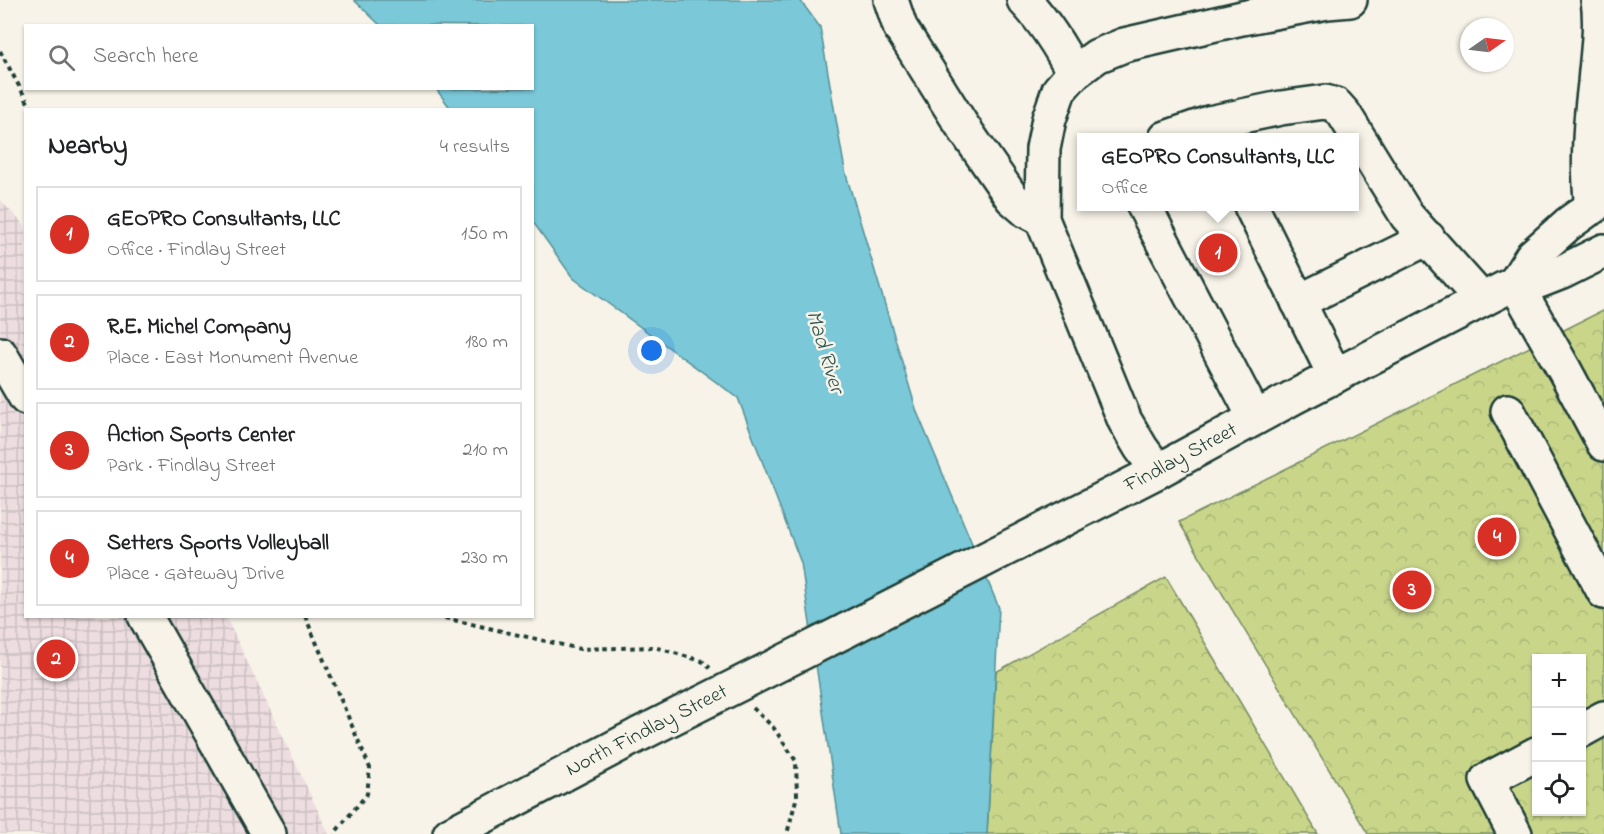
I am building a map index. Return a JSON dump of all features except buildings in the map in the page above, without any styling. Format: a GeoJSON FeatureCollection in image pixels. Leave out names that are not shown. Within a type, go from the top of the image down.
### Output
{"type":"FeatureCollection","features":[{"type":"Feature","properties":{"kind":"main road"},"geometry":{"type":"LineString","coordinates":[[891,0],[900,27],[967,134],[1012,198],[1027,211],[1042,219]]}},
{"type":"Feature","properties":{"kind":"main road"},"geometry":{"type":"LineString","coordinates":[[1024,0],[1057,41],[1074,73]]}},
{"type":"Feature","properties":{"kind":"main road"},"geometry":{"type":"LineString","coordinates":[[1158,471],[1125,421],[1042,219],[1043,149],[1049,119],[1059,90],[1074,73],[1097,56],[1124,45],[1242,18],[1327,2],[1350,0]]}},
{"type":"Feature","properties":{"kind":"main road"},"geometry":{"type":"LineString","coordinates":[[1598,0],[1600,30],[1591,117],[1589,186],[1598,203],[1568,224],[1532,256],[1515,283],[1604,444]]}},
{"type":"Feature","properties":{"kind":"main road"},"geometry":{"type":"LineString","coordinates":[[1195,133],[1213,130],[1247,114],[1325,102],[1336,105],[1356,133]]}},
{"type":"Feature","properties":{"kind":"main road"},"geometry":{"type":"LineString","coordinates":[[1359,138],[1407,216],[1482,300]]}},
{"type":"Feature","properties":{"kind":"main road"},"geometry":{"type":"LineString","coordinates":[[1146,211],[1255,418]]}},
{"type":"Feature","properties":{"kind":"main road"},"geometry":{"type":"LineString","coordinates":[[1253,211],[1335,376]]}},
{"type":"Feature","properties":{"kind":"main road"},"geometry":{"type":"LineString","coordinates":[[1298,302],[1428,238]]}},
{"type":"Feature","properties":{"kind":"main road","name":"Findlay Street"},"geometry":{"type":"LineString","coordinates":[[845,631],[1158,471],[1515,283],[1539,281],[1604,250]]}},
{"type":"Feature","properties":{"kind":"main road"},"geometry":{"type":"LineString","coordinates":[[3,366],[24,395]]}},
{"type":"Feature","properties":{"kind":"main road"},"geometry":{"type":"LineString","coordinates":[[1508,411],[1604,592]]}},
{"type":"Feature","properties":{"kind":"main road"},"geometry":{"type":"LineString","coordinates":[[146,618],[269,834]]}},
{"type":"Feature","properties":{"kind":"main road","name":"North Findlay Street"},"geometry":{"type":"LineString","coordinates":[[450,834],[640,734],[845,631]]}},
{"type":"Feature","properties":{"kind":"main road"},"geometry":{"type":"LineString","coordinates":[[1586,727],[1604,718]]}},
{"type":"Feature","properties":{"kind":"main road"},"geometry":{"type":"LineString","coordinates":[[1515,834],[1487,780],[1532,756]]}},
{"type":"Feature","properties":{"kind":"path"},"geometry":{"type":"LineString","coordinates":[[0,51],[31,108]]}},
{"type":"Feature","properties":{"kind":"path"},"geometry":{"type":"LineString","coordinates":[[306,618],[370,768],[367,794],[334,834]]}},
{"type":"Feature","properties":{"kind":"path"},"geometry":{"type":"LineString","coordinates":[[445,618],[580,649],[654,647],[702,661],[718,676]]}},
{"type":"Feature","properties":{"kind":"path"},"geometry":{"type":"LineString","coordinates":[[749,705],[773,727],[796,761],[797,796],[787,834]]}},
{"type":"Feature","properties":{"kind":"shaded area"},"geometry":{"type":"Polygon","coordinates":[[[0,200],[24,225],[24,618],[226,618],[329,834],[0,834],[0,200]]]}},
{"type":"Feature","properties":{"kind":"green space"},"geometry":{"type":"Polygon","coordinates":[[[1604,310],[1604,834],[1368,834],[1179,522],[1604,310]]]}},
{"type":"Feature","properties":{"kind":"green space"},"geometry":{"type":"Polygon","coordinates":[[[1166,577],[1318,834],[987,834],[996,672],[1166,577]]]}},
{"type":"Feature","properties":{"kind":"water","name":"Mad River"},"geometry":{"type":"Polygon","coordinates":[[[354,0],[800,0],[820,27],[845,171],[917,412],[999,608],[987,834],[841,834],[801,563],[738,398],[573,278],[534,223],[534,108],[450,108],[437,90],[534,90],[534,24],[379,24],[354,0]]]}},
{"type":"Feature","properties":{"kind":"place","name":"GEOPRO Consultants, LLC"},"geometry":{"type":"Point","coordinates":[1218,253]}},
{"type":"Feature","properties":{"kind":"place","name":"Setters Sports Volleyball"},"geometry":{"type":"Point","coordinates":[1497,537]}},
{"type":"Feature","properties":{"kind":"place","name":"Action Sports Center"},"geometry":{"type":"Point","coordinates":[1412,590]}},
{"type":"Feature","properties":{"kind":"place","name":"R.E. Michel Company"},"geometry":{"type":"Point","coordinates":[56,659]}}]}
